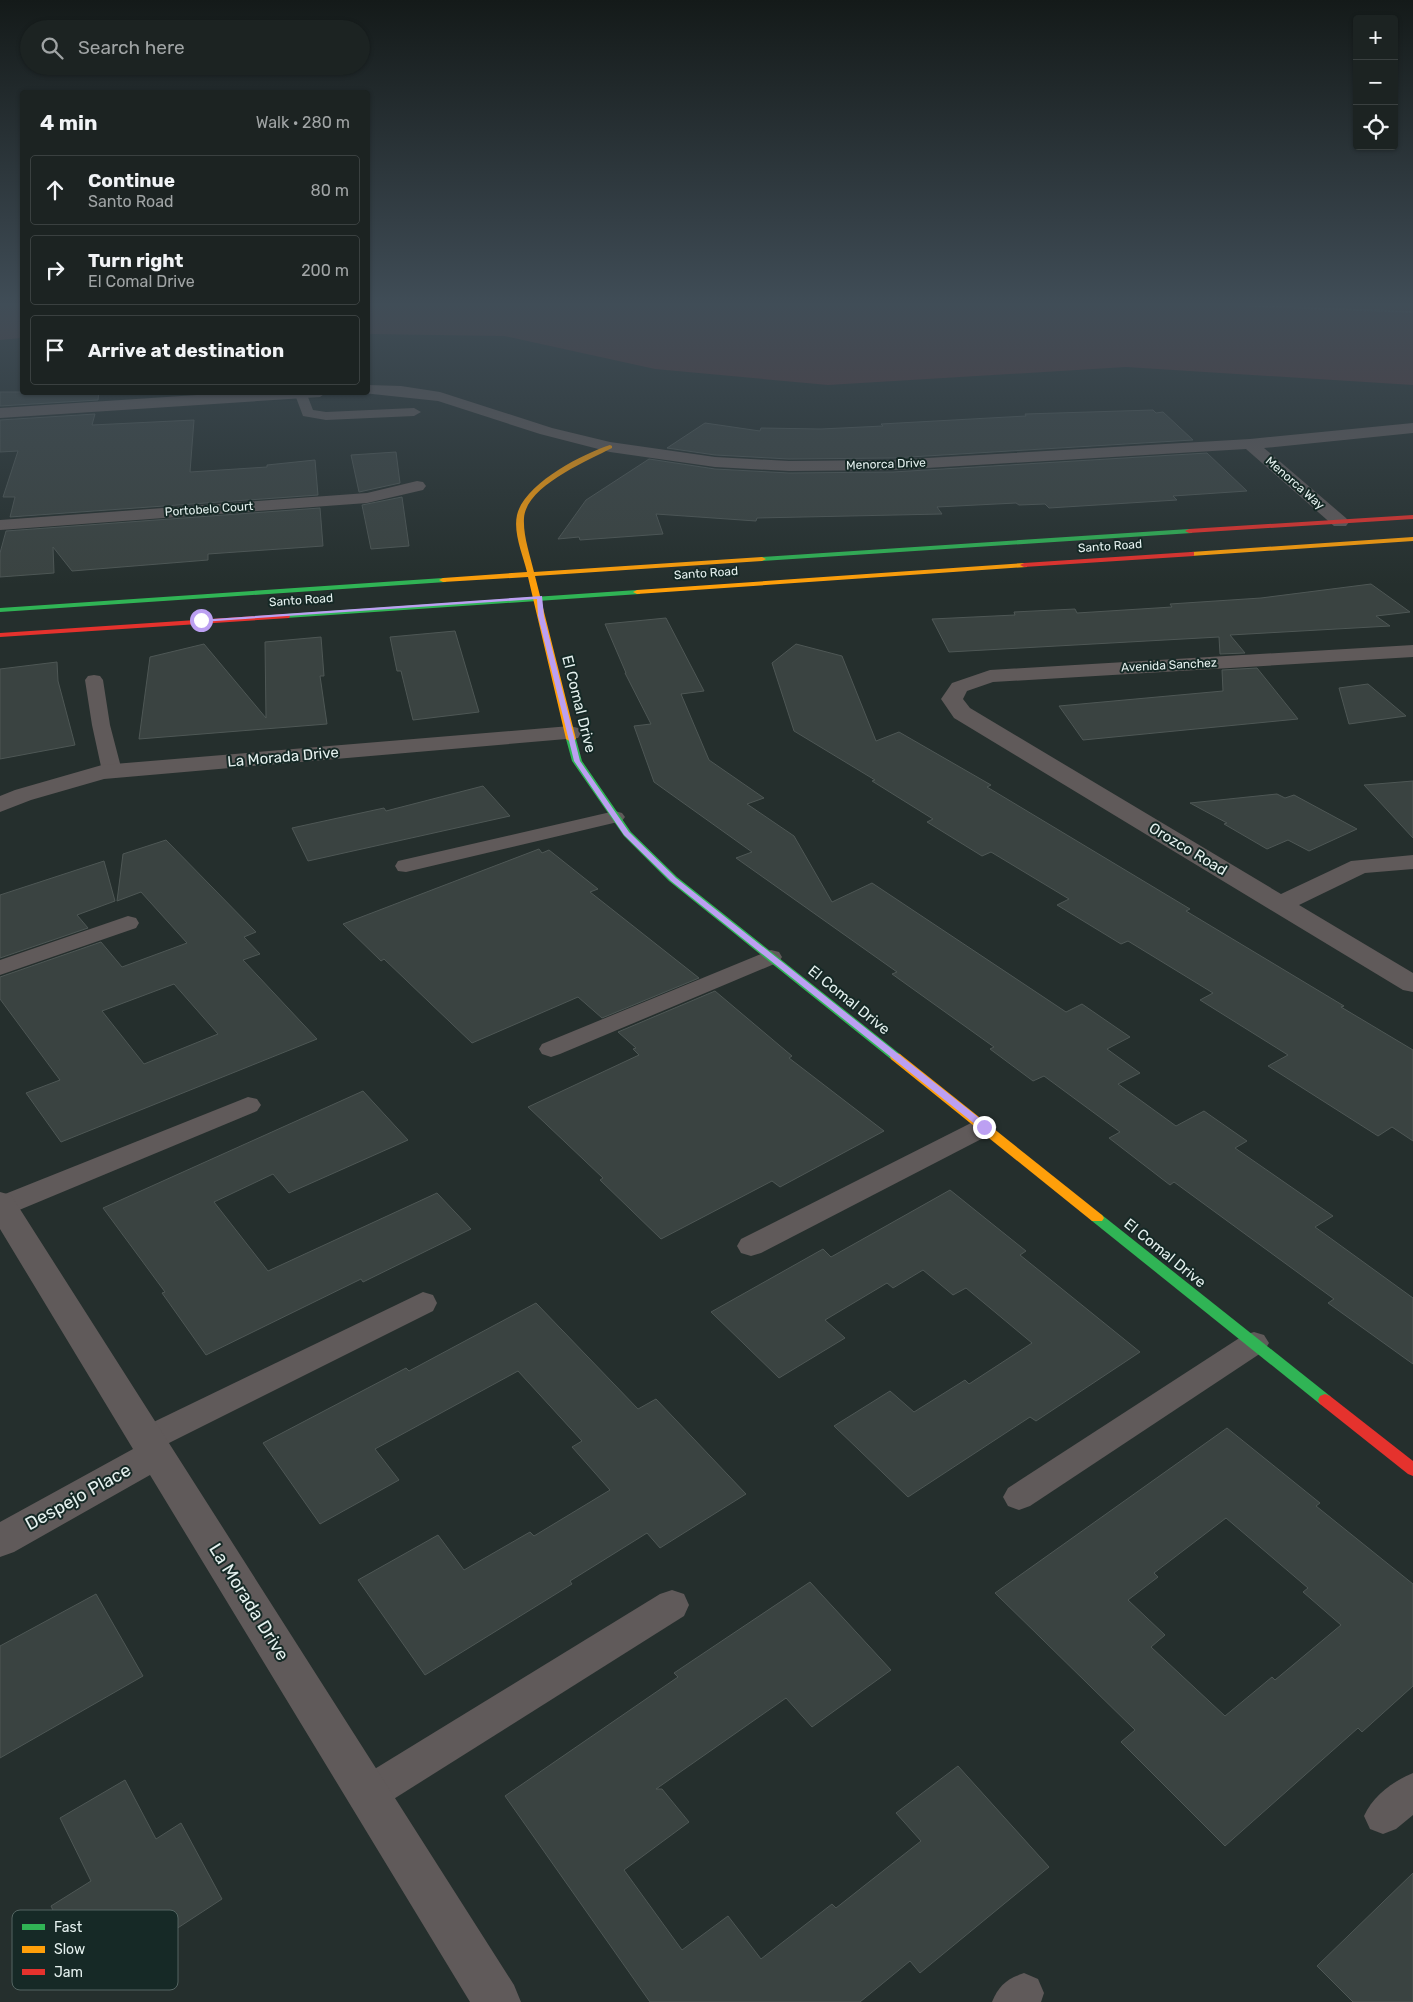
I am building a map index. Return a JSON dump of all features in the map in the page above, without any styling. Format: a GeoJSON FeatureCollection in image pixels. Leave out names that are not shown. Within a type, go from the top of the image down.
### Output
{"type":"FeatureCollection","features":[{"type":"Feature","properties":{"kind":"main road","name":"El Comal Drive"},"geometry":{"type":"LineString","coordinates":[[610,447],[541,487],[526,499],[520,515],[527,556],[540,598],[541,616],[577,761],[627,834],[673,879],[1413,1470]]}},
{"type":"Feature","properties":{"kind":"main road","name":"Santo Road"},"geometry":{"type":"LineString","coordinates":[[0,610],[1413,517]]}},
{"type":"Feature","properties":{"kind":"main road","name":"Santo Road"},"geometry":{"type":"LineString","coordinates":[[0,635],[1413,540]]}},
{"type":"Feature","properties":{"kind":"street"},"geometry":{"type":"LineString","coordinates":[[0,413],[246,397]]}},
{"type":"Feature","properties":{"kind":"street","name":"Menorca Drive"},"geometry":{"type":"LineString","coordinates":[[441,397],[546,431],[610,447],[715,462],[789,466],[893,465],[1250,444],[1413,428]]}},
{"type":"Feature","properties":{"kind":"street","name":"Menorca Way"},"geometry":{"type":"LineString","coordinates":[[1250,444],[1340,522]]}},
{"type":"Feature","properties":{"kind":"street","name":"Portobelo Court"},"geometry":{"type":"LineString","coordinates":[[0,525],[367,498],[417,486]]}},
{"type":"Feature","properties":{"kind":"street","name":"Avenida Sanchez"},"geometry":{"type":"LineString","coordinates":[[962,713],[952,699],[959,688],[990,676],[1413,651]]}},
{"type":"Feature","properties":{"kind":"street","name":"Orozco Road"},"geometry":{"type":"LineString","coordinates":[[962,713],[1413,984]]}},
{"type":"Feature","properties":{"kind":"street","name":"La Morada Drive"},"geometry":{"type":"LineString","coordinates":[[0,805],[23,795],[112,771],[570,733]]}},
{"type":"Feature","properties":{"kind":"street"},"geometry":{"type":"LineString","coordinates":[[1280,904],[1360,866],[1413,862]]}},
{"type":"Feature","properties":{"kind":"street","name":"La Morada Drive"},"geometry":{"type":"LineString","coordinates":[[1,1204],[498,2002]]}},
{"type":"Feature","properties":{"kind":"street","name":"Despejo Place"},"geometry":{"type":"LineString","coordinates":[[0,1541],[152,1446]]}},
{"type":"Feature","properties":{"kind":"lane"},"geometry":{"type":"LineString","coordinates":[[301,397],[308,413],[326,416],[414,412]]}},
{"type":"Feature","properties":{"kind":"lane"},"geometry":{"type":"LineString","coordinates":[[94,680],[101,725],[112,771]]}},
{"type":"Feature","properties":{"kind":"lane"},"geometry":{"type":"LineString","coordinates":[[406,866],[615,816]]}},
{"type":"Feature","properties":{"kind":"lane"},"geometry":{"type":"LineString","coordinates":[[0,968],[128,923]]}},
{"type":"Feature","properties":{"kind":"lane"},"geometry":{"type":"LineString","coordinates":[[551,1049],[771,957]]}},
{"type":"Feature","properties":{"kind":"lane"},"geometry":{"type":"LineString","coordinates":[[1,1204],[248,1105]]}},
{"type":"Feature","properties":{"kind":"lane"},"geometry":{"type":"LineString","coordinates":[[751,1246],[984,1127]]}},
{"type":"Feature","properties":{"kind":"lane"},"geometry":{"type":"LineString","coordinates":[[152,1446],[423,1303]]}},
{"type":"Feature","properties":{"kind":"lane"},"geometry":{"type":"LineString","coordinates":[[1019,1497],[1254,1343]]}},
{"type":"Feature","properties":{"kind":"lane"},"geometry":{"type":"LineString","coordinates":[[368,1794],[672,1605]]}},
{"type":"Feature","properties":{"kind":"lane"},"geometry":{"type":"LineString","coordinates":[[1383,1816],[1413,1791]]}},
{"type":"Feature","properties":{"kind":"building"},"geometry":{"type":"Polygon","coordinates":[[[0,397],[98,397],[98,400],[0,406],[0,397]]]}},
{"type":"Feature","properties":{"kind":"building"},"geometry":{"type":"Polygon","coordinates":[[[1153,410],[1156,413],[1163,412],[1193,440],[893,458],[789,459],[715,455],[667,448],[705,423],[760,431],[761,428],[821,429],[1026,416],[1025,414],[1153,410]]]}},
{"type":"Feature","properties":{"kind":"building"},"geometry":{"type":"Polygon","coordinates":[[[95,414],[92,425],[194,420],[190,472],[267,467],[267,465],[315,460],[318,495],[10,517],[15,497],[3,497],[18,451],[0,452],[0,420],[95,414]]]}},
{"type":"Feature","properties":{"kind":"building"},"geometry":{"type":"Polygon","coordinates":[[[396,452],[400,483],[359,492],[351,455],[396,452]]]}},
{"type":"Feature","properties":{"kind":"building"},"geometry":{"type":"Polygon","coordinates":[[[1207,453],[1247,491],[1173,496],[1177,500],[1049,508],[1045,504],[1019,505],[1016,503],[937,507],[942,514],[757,518],[756,521],[656,514],[663,534],[580,540],[579,537],[558,539],[586,500],[649,459],[715,469],[789,473],[893,472],[1207,453]]]}},
{"type":"Feature","properties":{"kind":"building"},"geometry":{"type":"Polygon","coordinates":[[[402,497],[409,546],[371,549],[362,505],[402,497]]]}},
{"type":"Feature","properties":{"kind":"building"},"geometry":{"type":"Polygon","coordinates":[[[320,508],[323,546],[208,554],[208,560],[72,571],[53,547],[54,573],[0,577],[0,553],[6,531],[320,508]]]}},
{"type":"Feature","properties":{"kind":"building"},"geometry":{"type":"Polygon","coordinates":[[[1371,584],[1410,612],[1376,616],[1390,626],[1230,635],[1245,653],[1220,654],[1219,637],[949,652],[932,619],[1015,615],[1014,612],[1075,609],[1077,613],[1172,607],[1170,604],[1261,598],[1371,584]]]}},
{"type":"Feature","properties":{"kind":"building"},"geometry":{"type":"Polygon","coordinates":[[[666,618],[704,691],[681,694],[709,760],[764,798],[747,804],[794,836],[832,902],[872,883],[1066,1012],[1082,1004],[1130,1037],[1107,1049],[1140,1073],[1118,1084],[1176,1126],[1204,1111],[1247,1141],[1235,1148],[1333,1216],[1315,1227],[1413,1298],[1413,1364],[1328,1303],[1334,1299],[1174,1182],[1170,1185],[1109,1138],[1120,1132],[1044,1076],[1033,1081],[990,1049],[994,1047],[892,974],[897,972],[736,858],[752,852],[654,782],[634,726],[651,724],[625,673],[605,624],[666,618]]]}},
{"type":"Feature","properties":{"kind":"building"},"geometry":{"type":"Polygon","coordinates":[[[455,631],[479,712],[413,720],[401,671],[397,671],[390,637],[455,631]]]}},
{"type":"Feature","properties":{"kind":"building"},"geometry":{"type":"Polygon","coordinates":[[[321,637],[324,676],[320,676],[327,724],[139,739],[150,657],[204,644],[266,718],[265,642],[321,637]]]}},
{"type":"Feature","properties":{"kind":"building"},"geometry":{"type":"Polygon","coordinates":[[[796,644],[842,656],[876,741],[899,732],[991,785],[987,787],[1190,909],[1186,911],[1413,1050],[1413,1141],[1392,1127],[1378,1136],[1268,1066],[1288,1055],[1200,1000],[1213,993],[1128,941],[1121,944],[1057,905],[1069,899],[991,852],[982,856],[927,822],[933,819],[872,781],[875,780],[794,731],[772,663],[796,644]]]}},
{"type":"Feature","properties":{"kind":"building"},"geometry":{"type":"Polygon","coordinates":[[[57,662],[58,681],[75,745],[0,759],[0,669],[57,662]]]}},
{"type":"Feature","properties":{"kind":"building"},"geometry":{"type":"Polygon","coordinates":[[[1257,668],[1298,719],[1083,740],[1059,706],[1223,691],[1222,670],[1257,668]]]}},
{"type":"Feature","properties":{"kind":"building"},"geometry":{"type":"Polygon","coordinates":[[[1368,684],[1406,716],[1349,724],[1339,688],[1368,684]]]}},
{"type":"Feature","properties":{"kind":"building"},"geometry":{"type":"Polygon","coordinates":[[[1413,781],[1413,838],[1364,785],[1413,781]]]}},
{"type":"Feature","properties":{"kind":"building"},"geometry":{"type":"Polygon","coordinates":[[[483,786],[510,816],[308,861],[292,828],[384,808],[386,811],[483,786]]]}},
{"type":"Feature","properties":{"kind":"building"},"geometry":{"type":"Polygon","coordinates":[[[1277,794],[1285,798],[1294,795],[1357,829],[1309,851],[1288,840],[1267,849],[1224,824],[1227,823],[1190,803],[1277,794]]]}},
{"type":"Feature","properties":{"kind":"building"},"geometry":{"type":"Polygon","coordinates":[[[166,840],[256,932],[244,937],[260,954],[243,960],[317,1039],[61,1142],[26,1093],[60,1080],[0,999],[0,977],[101,942],[122,967],[187,943],[141,892],[117,901],[123,854],[166,840]],[[174,984],[102,1011],[144,1064],[218,1034],[174,984]]]}},
{"type":"Feature","properties":{"kind":"building"},"geometry":{"type":"Polygon","coordinates":[[[539,849],[542,853],[549,850],[598,889],[590,892],[699,978],[602,1018],[578,997],[472,1043],[384,959],[381,961],[343,924],[539,849]]]}},
{"type":"Feature","properties":{"kind":"building"},"geometry":{"type":"Polygon","coordinates":[[[104,861],[115,901],[77,915],[88,928],[0,958],[0,895],[104,861]]]}},
{"type":"Feature","properties":{"kind":"building"},"geometry":{"type":"Polygon","coordinates":[[[715,991],[792,1056],[789,1058],[884,1131],[780,1187],[772,1181],[661,1239],[600,1180],[603,1178],[528,1107],[639,1055],[633,1049],[636,1048],[618,1032],[715,991]]]}},
{"type":"Feature","properties":{"kind":"building"},"geometry":{"type":"Polygon","coordinates":[[[363,1091],[408,1140],[289,1193],[273,1174],[214,1202],[268,1271],[437,1193],[471,1229],[363,1282],[361,1279],[206,1355],[162,1293],[165,1292],[103,1208],[363,1091]]]}},
{"type":"Feature","properties":{"kind":"building"},"geometry":{"type":"Polygon","coordinates":[[[950,1190],[1026,1251],[1020,1255],[1140,1352],[1036,1421],[1030,1417],[908,1497],[834,1426],[890,1391],[914,1412],[965,1380],[969,1384],[1032,1343],[966,1288],[953,1295],[923,1270],[893,1288],[887,1283],[825,1320],[845,1338],[779,1378],[711,1312],[823,1249],[831,1257],[950,1190]]]}},
{"type":"Feature","properties":{"kind":"building"},"geometry":{"type":"Polygon","coordinates":[[[536,1303],[638,1409],[656,1399],[746,1494],[660,1548],[647,1533],[570,1581],[572,1584],[425,1675],[358,1580],[438,1535],[464,1570],[530,1532],[534,1536],[610,1490],[572,1447],[582,1441],[518,1371],[375,1449],[399,1480],[320,1524],[263,1443],[406,1368],[409,1371],[536,1303]]]}},
{"type":"Feature","properties":{"kind":"building"},"geometry":{"type":"Polygon","coordinates":[[[1227,1428],[1320,1503],[1316,1506],[1413,1584],[1413,1686],[1362,1732],[1358,1728],[1225,1846],[1121,1742],[1135,1730],[995,1593],[1227,1428]],[[1226,1518],[1154,1573],[1158,1577],[1128,1600],[1165,1635],[1151,1647],[1225,1716],[1272,1677],[1275,1680],[1341,1625],[1303,1592],[1308,1588],[1226,1518]]]}},
{"type":"Feature","properties":{"kind":"building"},"geometry":{"type":"Polygon","coordinates":[[[810,1582],[891,1670],[812,1727],[786,1698],[656,1789],[662,1789],[689,1822],[624,1870],[682,1950],[728,1916],[761,1959],[832,1904],[836,1908],[921,1841],[896,1813],[958,1766],[1049,1867],[920,1973],[910,1961],[860,2002],[650,2002],[505,1796],[678,1677],[674,1673],[810,1582]]]}},
{"type":"Feature","properties":{"kind":"building"},"geometry":{"type":"Polygon","coordinates":[[[96,1594],[143,1676],[0,1758],[0,1646],[96,1594]]]}},
{"type":"Feature","properties":{"kind":"building"},"geometry":{"type":"Polygon","coordinates":[[[125,1780],[156,1839],[181,1823],[222,1899],[178,1928],[178,1910],[53,1910],[51,1906],[91,1881],[60,1818],[125,1780]]]}},
{"type":"Feature","properties":{"kind":"building"},"geometry":{"type":"Polygon","coordinates":[[[1413,1873],[1413,2002],[1353,2002],[1317,1966],[1413,1873]]]}},
{"type":"Feature","properties":{"kind":"traffic: fast"},"geometry":{"type":"LineString","coordinates":[[762,559],[1189,531]]}},
{"type":"Feature","properties":{"kind":"traffic: fast"},"geometry":{"type":"LineString","coordinates":[[0,610],[443,580]]}},
{"type":"Feature","properties":{"kind":"traffic: fast"},"geometry":{"type":"LineString","coordinates":[[286,616],[637,592]]}},
{"type":"Feature","properties":{"kind":"traffic: fast"},"geometry":{"type":"LineString","coordinates":[[571,739],[577,761],[627,834],[673,879],[896,1057]]}},
{"type":"Feature","properties":{"kind":"traffic: fast"},"geometry":{"type":"LineString","coordinates":[[1097,1218],[1325,1400]]}},
{"type":"Feature","properties":{"kind":"traffic: slow"},"geometry":{"type":"LineString","coordinates":[[571,739],[523,541],[520,517],[526,503],[546,482],[572,466],[610,447]]}},
{"type":"Feature","properties":{"kind":"traffic: slow"},"geometry":{"type":"LineString","coordinates":[[1191,554],[1413,539]]}},
{"type":"Feature","properties":{"kind":"traffic: slow"},"geometry":{"type":"LineString","coordinates":[[443,580],[762,559]]}},
{"type":"Feature","properties":{"kind":"traffic: slow"},"geometry":{"type":"LineString","coordinates":[[637,592],[1024,565]]}},
{"type":"Feature","properties":{"kind":"traffic: slow"},"geometry":{"type":"LineString","coordinates":[[896,1057],[1097,1218]]}},
{"type":"Feature","properties":{"kind":"traffic: jam"},"geometry":{"type":"LineString","coordinates":[[1189,531],[1413,517]]}},
{"type":"Feature","properties":{"kind":"traffic: jam"},"geometry":{"type":"LineString","coordinates":[[1024,565],[1191,554]]}},
{"type":"Feature","properties":{"kind":"traffic: jam"},"geometry":{"type":"LineString","coordinates":[[0,635],[286,616]]}},
{"type":"Feature","properties":{"kind":"traffic: jam"},"geometry":{"type":"LineString","coordinates":[[1325,1400],[1413,1470]]}},
{"type":"Feature","properties":{"kind":"route"},"geometry":{"type":"LineString","coordinates":[[201,620],[540,598],[541,616],[577,761],[627,834],[673,879],[984,1127]]}}]}
